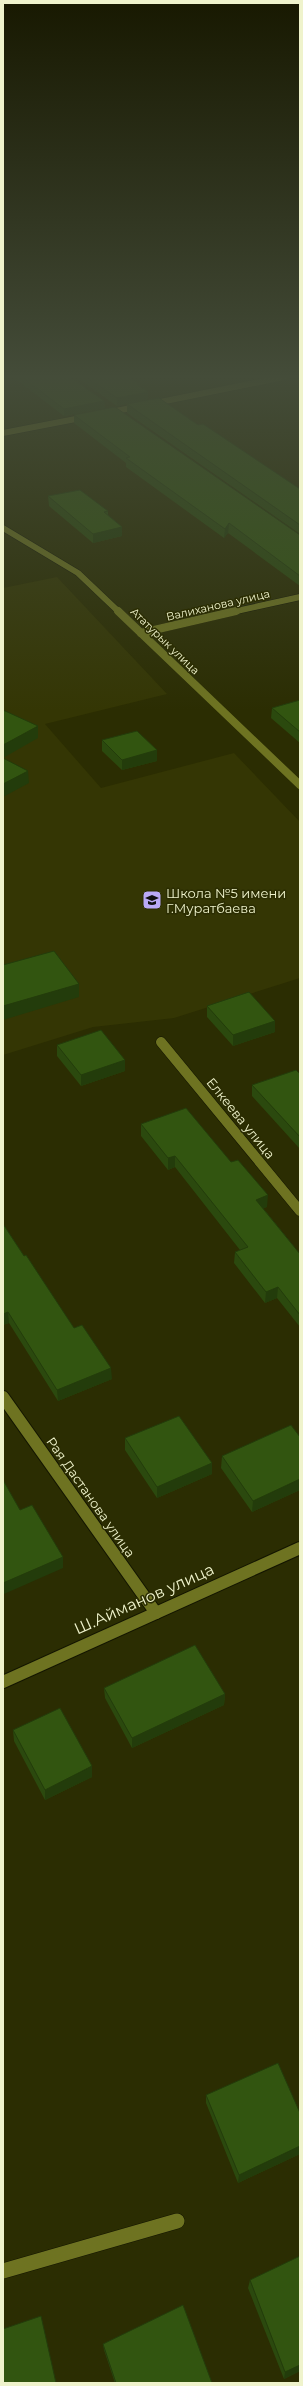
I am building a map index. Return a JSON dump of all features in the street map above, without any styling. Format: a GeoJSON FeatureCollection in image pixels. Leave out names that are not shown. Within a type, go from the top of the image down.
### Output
{"type":"FeatureCollection","features":[{"type":"Feature","properties":{"kind":"street","name":"Ататурык улица"},"geometry":{"type":"LineString","coordinates":[[3,528],[78,573],[300,785]]}},
{"type":"Feature","properties":{"kind":"street","name":"Валиханова улица"},"geometry":{"type":"LineString","coordinates":[[141,633],[300,597]]}},
{"type":"Feature","properties":{"kind":"street","name":"Елкеева улица"},"geometry":{"type":"LineString","coordinates":[[161,1042],[300,1211]]}},
{"type":"Feature","properties":{"kind":"street","name":"Рая Дастанова улица"},"geometry":{"type":"LineString","coordinates":[[3,1397],[156,1613]]}},
{"type":"Feature","properties":{"kind":"street","name":"Ш.Айманов улица"},"geometry":{"type":"LineString","coordinates":[[3,1682],[300,1548]]}},
{"type":"Feature","properties":{"kind":"street"},"geometry":{"type":"LineString","coordinates":[[3,2271],[177,2221]]}},
{"type":"Feature","properties":{"kind":"shaded area","name":"Школа №5 имени Г.Муратбаева"},"geometry":{"type":"Polygon","coordinates":[[[57,577],[167,694],[45,724],[101,788],[234,753],[300,822],[300,978],[174,1018],[93,1027],[3,1055],[3,588],[57,577]]]}},
{"type":"Feature","properties":{"kind":"building"},"geometry":{"type":"Polygon","coordinates":[[[168,488],[233,488],[300,535],[300,576],[229,523],[225,529],[168,488]]]}},
{"type":"Feature","properties":{"kind":"building"},"geometry":{"type":"Polygon","coordinates":[[[248,488],[300,489],[300,525],[248,488]]]}},
{"type":"Feature","properties":{"kind":"building"},"geometry":{"type":"Polygon","coordinates":[[[80,490],[108,511],[104,512],[122,527],[93,534],[48,496],[80,490]]]}},
{"type":"Feature","properties":{"kind":"building"},"geometry":{"type":"Polygon","coordinates":[[[300,700],[300,732],[272,708],[300,700]]]}},
{"type":"Feature","properties":{"kind":"building"},"geometry":{"type":"Polygon","coordinates":[[[3,710],[38,726],[3,745],[3,710]]]}},
{"type":"Feature","properties":{"kind":"building"},"geometry":{"type":"Polygon","coordinates":[[[137,731],[157,750],[122,760],[102,740],[137,731]]]}},
{"type":"Feature","properties":{"kind":"building"},"geometry":{"type":"Polygon","coordinates":[[[3,758],[28,771],[3,784],[3,758]]]}},
{"type":"Feature","properties":{"kind":"building"},"geometry":{"type":"Polygon","coordinates":[[[54,951],[79,984],[3,1006],[3,965],[54,951]]]}},
{"type":"Feature","properties":{"kind":"building"},"geometry":{"type":"Polygon","coordinates":[[[249,992],[275,1021],[233,1035],[207,1006],[249,992]]]}},
{"type":"Feature","properties":{"kind":"building"},"geometry":{"type":"Polygon","coordinates":[[[101,1030],[125,1060],[81,1075],[57,1045],[101,1030]]]}},
{"type":"Feature","properties":{"kind":"building"},"geometry":{"type":"Polygon","coordinates":[[[296,1070],[300,1074],[300,1137],[252,1085],[296,1070]]]}},
{"type":"Feature","properties":{"kind":"building"},"geometry":{"type":"Polygon","coordinates":[[[186,1108],[231,1162],[238,1160],[268,1195],[256,1200],[300,1254],[300,1315],[278,1287],[266,1292],[235,1252],[248,1247],[175,1156],[168,1158],[141,1124],[186,1108]]]}},
{"type":"Feature","properties":{"kind":"building"},"geometry":{"type":"Polygon","coordinates":[[[3,1224],[24,1256],[26,1255],[74,1328],[82,1325],[111,1368],[57,1390],[8,1312],[3,1314],[3,1224]]]}},
{"type":"Feature","properties":{"kind":"building"},"geometry":{"type":"Polygon","coordinates":[[[179,1416],[212,1463],[157,1487],[125,1438],[179,1416]]]}},
{"type":"Feature","properties":{"kind":"building"},"geometry":{"type":"Polygon","coordinates":[[[291,1425],[300,1437],[300,1479],[253,1501],[222,1456],[291,1425]]]}},
{"type":"Feature","properties":{"kind":"building"},"geometry":{"type":"Polygon","coordinates":[[[3,1480],[20,1510],[32,1505],[63,1557],[3,1583],[3,1480]]]}},
{"type":"Feature","properties":{"kind":"building"},"geometry":{"type":"Polygon","coordinates":[[[195,1645],[225,1694],[132,1738],[104,1688],[195,1645]]]}},
{"type":"Feature","properties":{"kind":"building"},"geometry":{"type":"Polygon","coordinates":[[[60,1708],[92,1766],[45,1790],[13,1730],[60,1708]]]}},
{"type":"Feature","properties":{"kind":"building"},"geometry":{"type":"Polygon","coordinates":[[[278,2063],[300,2113],[300,2146],[239,2175],[206,2095],[278,2063]]]}},
{"type":"Feature","properties":{"kind":"building"},"geometry":{"type":"Polygon","coordinates":[[[300,2256],[300,2365],[285,2372],[250,2280],[300,2256]]]}},
{"type":"Feature","properties":{"kind":"building"},"geometry":{"type":"Polygon","coordinates":[[[183,2305],[212,2383],[116,2383],[103,2344],[183,2305]]]}},
{"type":"Feature","properties":{"kind":"building"},"geometry":{"type":"Polygon","coordinates":[[[41,2316],[56,2383],[3,2383],[3,2329],[41,2316]]]}},
{"type":"Feature","properties":{"kind":"place","name":"Школа №5 имени Г.Муратбаева"},"geometry":{"type":"Point","coordinates":[152,900]}}]}
